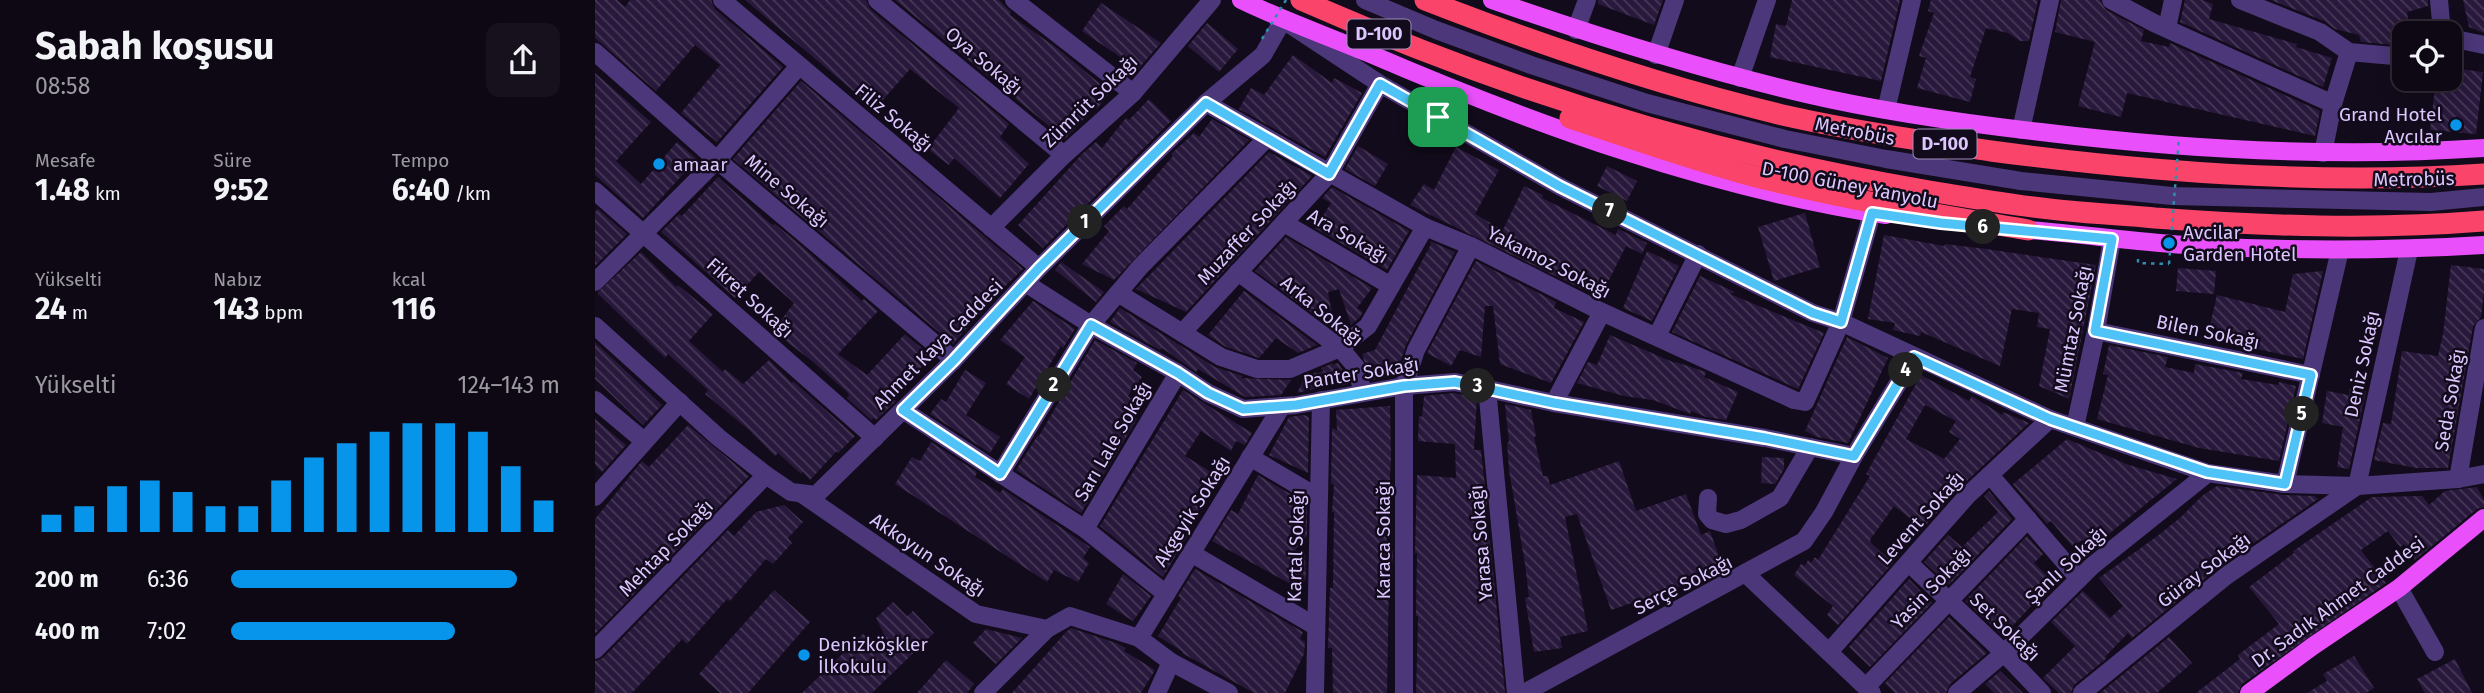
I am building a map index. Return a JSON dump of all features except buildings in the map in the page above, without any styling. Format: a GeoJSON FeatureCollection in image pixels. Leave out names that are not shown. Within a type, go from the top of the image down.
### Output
{"type":"FeatureCollection","features":[{"type":"Feature","properties":{"kind":"highway","name":"D-100"},"geometry":{"type":"LineString","coordinates":[[1301,0],[1458,65],[1625,121],[1781,162],[1846,176],[1996,202],[2068,211],[2277,226],[2350,228],[2484,221]]}},
{"type":"Feature","properties":{"kind":"highway","name":"D-100"},"geometry":{"type":"LineString","coordinates":[[1425,0],[1552,48],[1687,89],[1787,116],[1871,132],[2027,156],[2145,170],[2343,178],[2484,174]]}},
{"type":"Feature","properties":{"kind":"highway"},"geometry":{"type":"LineString","coordinates":[[1458,65],[1502,92],[1550,111],[1738,172],[1921,212],[2028,230]]}},
{"type":"Feature","properties":{"kind":"main road","name":"D-100 Güney Yanyolu"},"geometry":{"type":"LineString","coordinates":[[1241,0],[1283,20],[1468,95],[1667,163],[1784,195],[1872,213],[1941,223],[2188,245],[2340,250],[2409,250],[2484,245]]}},
{"type":"Feature","properties":{"kind":"main road"},"geometry":{"type":"LineString","coordinates":[[1492,0],[1656,55],[1740,78],[1886,110],[2131,143],[2323,153],[2404,153],[2484,148]]}},
{"type":"Feature","properties":{"kind":"main road","name":"Dr. Sadık Ahmet Caddesi"},"geometry":{"type":"LineString","coordinates":[[2249,693],[2313,646],[2399,589],[2484,517]]}},
{"type":"Feature","properties":{"kind":"street","name":"Filiz Sokağı"},"geometry":{"type":"LineString","coordinates":[[722,0],[1039,268]]}},
{"type":"Feature","properties":{"kind":"street","name":"Oya Sokağı"},"geometry":{"type":"LineString","coordinates":[[877,0],[1064,155]]}},
{"type":"Feature","properties":{"kind":"street"},"geometry":{"type":"LineString","coordinates":[[1014,0],[1133,93]]}},
{"type":"Feature","properties":{"kind":"street","name":"Zümrüt Sokağı"},"geometry":{"type":"LineString","coordinates":[[991,228],[1064,155],[1133,93],[1212,0]]}},
{"type":"Feature","properties":{"kind":"street","name":"Metrobüs"},"geometry":{"type":"LineString","coordinates":[[1365,0],[1472,44],[1647,103],[1785,139],[1886,159],[2021,181],[2172,196],[2431,202],[2484,197]]}},
{"type":"Feature","properties":{"kind":"street"},"geometry":{"type":"LineString","coordinates":[[1576,30],[1587,0]]}},
{"type":"Feature","properties":{"kind":"street"},"geometry":{"type":"LineString","coordinates":[[1656,55],[1675,0]]}},
{"type":"Feature","properties":{"kind":"street"},"geometry":{"type":"LineString","coordinates":[[1740,78],[1767,0]]}},
{"type":"Feature","properties":{"kind":"street"},"geometry":{"type":"LineString","coordinates":[[1886,110],[1912,0]]}},
{"type":"Feature","properties":{"kind":"street"},"geometry":{"type":"LineString","coordinates":[[2021,130],[2050,0]]}},
{"type":"Feature","properties":{"kind":"street"},"geometry":{"type":"LineString","coordinates":[[2112,0],[2333,104]]}},
{"type":"Feature","properties":{"kind":"street"},"geometry":{"type":"LineString","coordinates":[[2167,28],[2173,0]]}},
{"type":"Feature","properties":{"kind":"street"},"geometry":{"type":"LineString","coordinates":[[2240,0],[2320,32],[2349,52],[2392,56]]}},
{"type":"Feature","properties":{"kind":"street"},"geometry":{"type":"LineString","coordinates":[[2439,0],[2441,21]]}},
{"type":"Feature","properties":{"kind":"street"},"geometry":{"type":"LineString","coordinates":[[1283,20],[1380,84],[1559,186],[1813,313],[1841,322],[2050,419],[2207,472],[2285,484],[2357,486],[2458,479],[2484,474]]}},
{"type":"Feature","properties":{"kind":"street","name":"Ahmet Kaya Caddesi"},"geometry":{"type":"LineString","coordinates":[[802,494],[816,495],[875,438],[954,360],[1039,268],[1206,103],[1263,55],[1283,20]]}},
{"type":"Feature","properties":{"kind":"street"},"geometry":{"type":"LineString","coordinates":[[2462,40],[2484,45]]}},
{"type":"Feature","properties":{"kind":"street","name":"Mine Sokağı"},"geometry":{"type":"LineString","coordinates":[[595,52],[717,160],[954,360]]}},
{"type":"Feature","properties":{"kind":"street"},"geometry":{"type":"LineString","coordinates":[[2323,153],[2333,104],[2349,52]]}},
{"type":"Feature","properties":{"kind":"street"},"geometry":{"type":"LineString","coordinates":[[595,282],[717,160],[799,66]]}},
{"type":"Feature","properties":{"kind":"street","name":"Muzaffer Sokağı"},"geometry":{"type":"LineString","coordinates":[[1182,333],[1329,174],[1380,84]]}},
{"type":"Feature","properties":{"kind":"street","name":"Yakamoz Sokağı"},"geometry":{"type":"LineString","coordinates":[[1206,103],[1425,227],[1471,246],[1602,312],[1794,400],[1805,402],[1841,322]]}},
{"type":"Feature","properties":{"kind":"street"},"geometry":{"type":"LineString","coordinates":[[1000,474],[1091,325],[1140,267],[1267,138]]}},
{"type":"Feature","properties":{"kind":"street","name":"Fikret Sokağı"},"geometry":{"type":"LineString","coordinates":[[595,191],[875,438]]}},
{"type":"Feature","properties":{"kind":"street"},"geometry":{"type":"LineString","coordinates":[[1841,322],[1872,213]]}},
{"type":"Feature","properties":{"kind":"street","name":"Ara Sokağı"},"geometry":{"type":"LineString","coordinates":[[1283,223],[1391,286]]}},
{"type":"Feature","properties":{"kind":"street"},"geometry":{"type":"LineString","coordinates":[[1118,293],[1221,357],[1257,369],[1290,369],[1340,348],[1368,326],[1425,227]]}},
{"type":"Feature","properties":{"kind":"street","name":"Mümtaz Sokağı"},"geometry":{"type":"LineString","coordinates":[[2075,426],[2112,239]]}},
{"type":"Feature","properties":{"kind":"street","name":"Karaca Sokağı"},"geometry":{"type":"LineString","coordinates":[[1404,693],[1404,386],[1416,350],[1471,246]]}},
{"type":"Feature","properties":{"kind":"street"},"geometry":{"type":"LineString","coordinates":[[2285,484],[2340,250]]}},
{"type":"Feature","properties":{"kind":"street","name":"Deniz Sokağı"},"geometry":{"type":"LineString","coordinates":[[2357,486],[2409,250]]}},
{"type":"Feature","properties":{"kind":"street"},"geometry":{"type":"LineString","coordinates":[[1657,336],[1697,254]]}},
{"type":"Feature","properties":{"kind":"street","name":"Arka Sokağı"},"geometry":{"type":"LineString","coordinates":[[1238,272],[1340,348],[1356,367],[1363,393]]}},
{"type":"Feature","properties":{"kind":"street","name":"Panter Sokağı"},"geometry":{"type":"LineString","coordinates":[[1027,284],[1091,325],[1178,373],[1208,393],[1243,409],[1282,406],[1404,386],[1455,382],[1554,403],[1854,456]]}},
{"type":"Feature","properties":{"kind":"street"},"geometry":{"type":"LineString","coordinates":[[1554,403],[1602,312]]}},
{"type":"Feature","properties":{"kind":"street"},"geometry":{"type":"LineString","coordinates":[[595,326],[766,475],[791,492],[802,494]]}},
{"type":"Feature","properties":{"kind":"street","name":"Seda Sokağı"},"geometry":{"type":"LineString","coordinates":[[2458,479],[2484,328]]}},
{"type":"Feature","properties":{"kind":"street","name":"Bilen Sokağı"},"geometry":{"type":"LineString","coordinates":[[2095,331],[2311,375]]}},
{"type":"Feature","properties":{"kind":"street"},"geometry":{"type":"LineString","coordinates":[[1745,573],[1804,541],[1824,512],[1854,456],[1914,357]]}},
{"type":"Feature","properties":{"kind":"street","name":"Sarı Lale Sokağı"},"geometry":{"type":"LineString","coordinates":[[1086,529],[1178,373]]}},
{"type":"Feature","properties":{"kind":"street","name":"Yarasa Sokağı"},"geometry":{"type":"LineString","coordinates":[[1487,388],[1516,693]]}},
{"type":"Feature","properties":{"kind":"street"},"geometry":{"type":"LineString","coordinates":[[595,400],[644,441]]}},
{"type":"Feature","properties":{"kind":"street","name":"Kartal Sokağı"},"geometry":{"type":"LineString","coordinates":[[1315,693],[1321,400]]}},
{"type":"Feature","properties":{"kind":"street"},"geometry":{"type":"LineString","coordinates":[[598,488],[680,402]]}},
{"type":"Feature","properties":{"kind":"street","name":"Akgeyik Sokağı"},"geometry":{"type":"LineString","coordinates":[[1139,638],[1282,406]]}},
{"type":"Feature","properties":{"kind":"street"},"geometry":{"type":"LineString","coordinates":[[903,410],[1086,529],[1166,594]]}},
{"type":"Feature","properties":{"kind":"street","name":"Levent Sokağı"},"geometry":{"type":"LineString","coordinates":[[1829,652],[1967,496],[2050,419]]}},
{"type":"Feature","properties":{"kind":"street"},"geometry":{"type":"LineString","coordinates":[[1708,498],[1707,514],[1712,520],[1726,524],[1741,520],[1780,498],[1810,447]]}},
{"type":"Feature","properties":{"kind":"street"},"geometry":{"type":"LineString","coordinates":[[1250,457],[1319,498]]}},
{"type":"Feature","properties":{"kind":"street","name":"Şanlı Sokağı"},"geometry":{"type":"LineString","coordinates":[[1957,693],[2004,653],[2079,579],[2207,472]]}},
{"type":"Feature","properties":{"kind":"street","name":"Mehtap Sokağı"},"geometry":{"type":"LineString","coordinates":[[595,650],[766,475]]}},
{"type":"Feature","properties":{"kind":"street"},"geometry":{"type":"LineString","coordinates":[[1990,475],[2079,579]]}},
{"type":"Feature","properties":{"kind":"street","name":"Güray Sokağı"},"geometry":{"type":"LineString","coordinates":[[2082,693],[2226,576],[2357,486]]}},
{"type":"Feature","properties":{"kind":"street","name":"Akkoyun Sokağı"},"geometry":{"type":"LineString","coordinates":[[802,494],[976,614],[1047,629],[1070,617],[1139,638],[1171,662],[1229,693]]}},
{"type":"Feature","properties":{"kind":"street","name":"Yasin Sokağı"},"geometry":{"type":"LineString","coordinates":[[1869,690],[1948,601],[2028,519]]}},
{"type":"Feature","properties":{"kind":"street"},"geometry":{"type":"LineString","coordinates":[[1191,553],[1315,626]]}},
{"type":"Feature","properties":{"kind":"street","name":"Set Sokağı"},"geometry":{"type":"LineString","coordinates":[[1909,563],[2042,693]]}},
{"type":"Feature","properties":{"kind":"street","name":"Serçe Sokağı"},"geometry":{"type":"LineString","coordinates":[[1524,693],[1745,573],[1869,690]]}},
{"type":"Feature","properties":{"kind":"street"},"geometry":{"type":"LineString","coordinates":[[2399,589],[2435,652]]}},
{"type":"Feature","properties":{"kind":"street"},"geometry":{"type":"LineString","coordinates":[[983,693],[1047,629]]}},
{"type":"Feature","properties":{"kind":"street"},"geometry":{"type":"LineString","coordinates":[[1157,693],[1171,662]]}},
{"type":"Feature","properties":{"kind":"path"},"geometry":{"type":"LineString","coordinates":[[1262,39],[1286,0]]}},
{"type":"Feature","properties":{"kind":"path"},"geometry":{"type":"LineString","coordinates":[[2138,263],[2169,264],[2179,137]]}},
{"type":"Feature","properties":{"kind":"place","name":"Grand Hotel Avcılar"},"geometry":{"type":"Point","coordinates":[2456,125]}},
{"type":"Feature","properties":{"kind":"place","name":"amaar"},"geometry":{"type":"Point","coordinates":[659,164]}},
{"type":"Feature","properties":{"kind":"place","name":"Avcilar Garden Hotel"},"geometry":{"type":"Point","coordinates":[2169,243]}},
{"type":"Feature","properties":{"kind":"place","name":"Denizköşkler İlkokulu"},"geometry":{"type":"Point","coordinates":[804,655]}},
{"type":"Feature","properties":{"kind":"route"},"geometry":{"type":"LineString","coordinates":[[1380,84],[1438,117],[1559,186],[1813,313],[1841,322],[1872,213],[1941,223],[2112,239],[2095,331],[2311,375],[2285,484],[2207,472],[2050,419],[1914,357],[1854,456],[1765,438],[1554,403],[1455,382],[1404,386],[1296,405],[1243,409],[1208,393],[1178,373],[1091,325],[1000,474],[903,410],[1027,284],[1039,268],[1206,103],[1329,174],[1380,84]]}}]}
